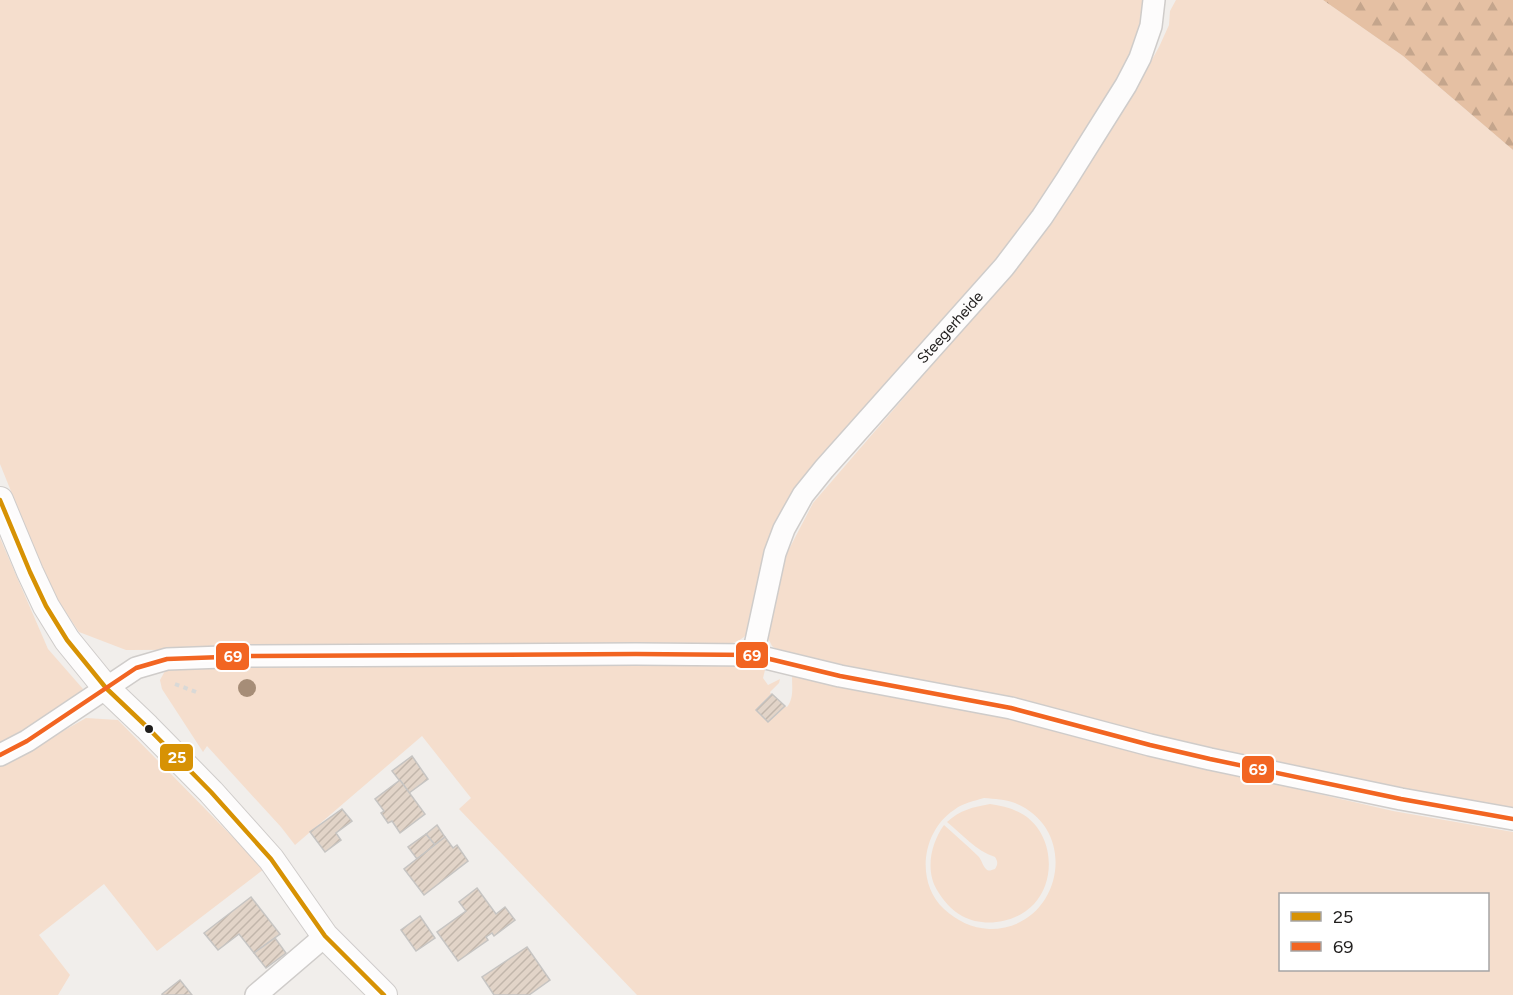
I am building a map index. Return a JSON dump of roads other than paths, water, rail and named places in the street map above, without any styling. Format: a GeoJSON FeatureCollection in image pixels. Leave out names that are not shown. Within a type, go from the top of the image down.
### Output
{"type":"FeatureCollection","features":[{"type":"Feature","properties":{"kind":"street","name":"Steegerheide"},"geometry":{"type":"LineString","coordinates":[[753,655],[775,552],[783,529],[793,511],[824,469],[1004,267],[1042,217],[1126,86],[1140,58],[1151,26],[1154,0]]}},
{"type":"Feature","properties":{"kind":"street"},"geometry":{"type":"LineString","coordinates":[[0,500],[46,606],[67,640],[106,688],[211,792],[263,851],[325,936],[384,995]]}},
{"type":"Feature","properties":{"kind":"street"},"geometry":{"type":"LineString","coordinates":[[0,755],[27,741],[136,668],[167,659],[250,656],[753,655],[840,676],[1011,708],[1210,759],[1401,799],[1513,819]]}},
{"type":"Feature","properties":{"kind":"street"},"geometry":{"type":"LineString","coordinates":[[256,995],[325,936]]}}]}
